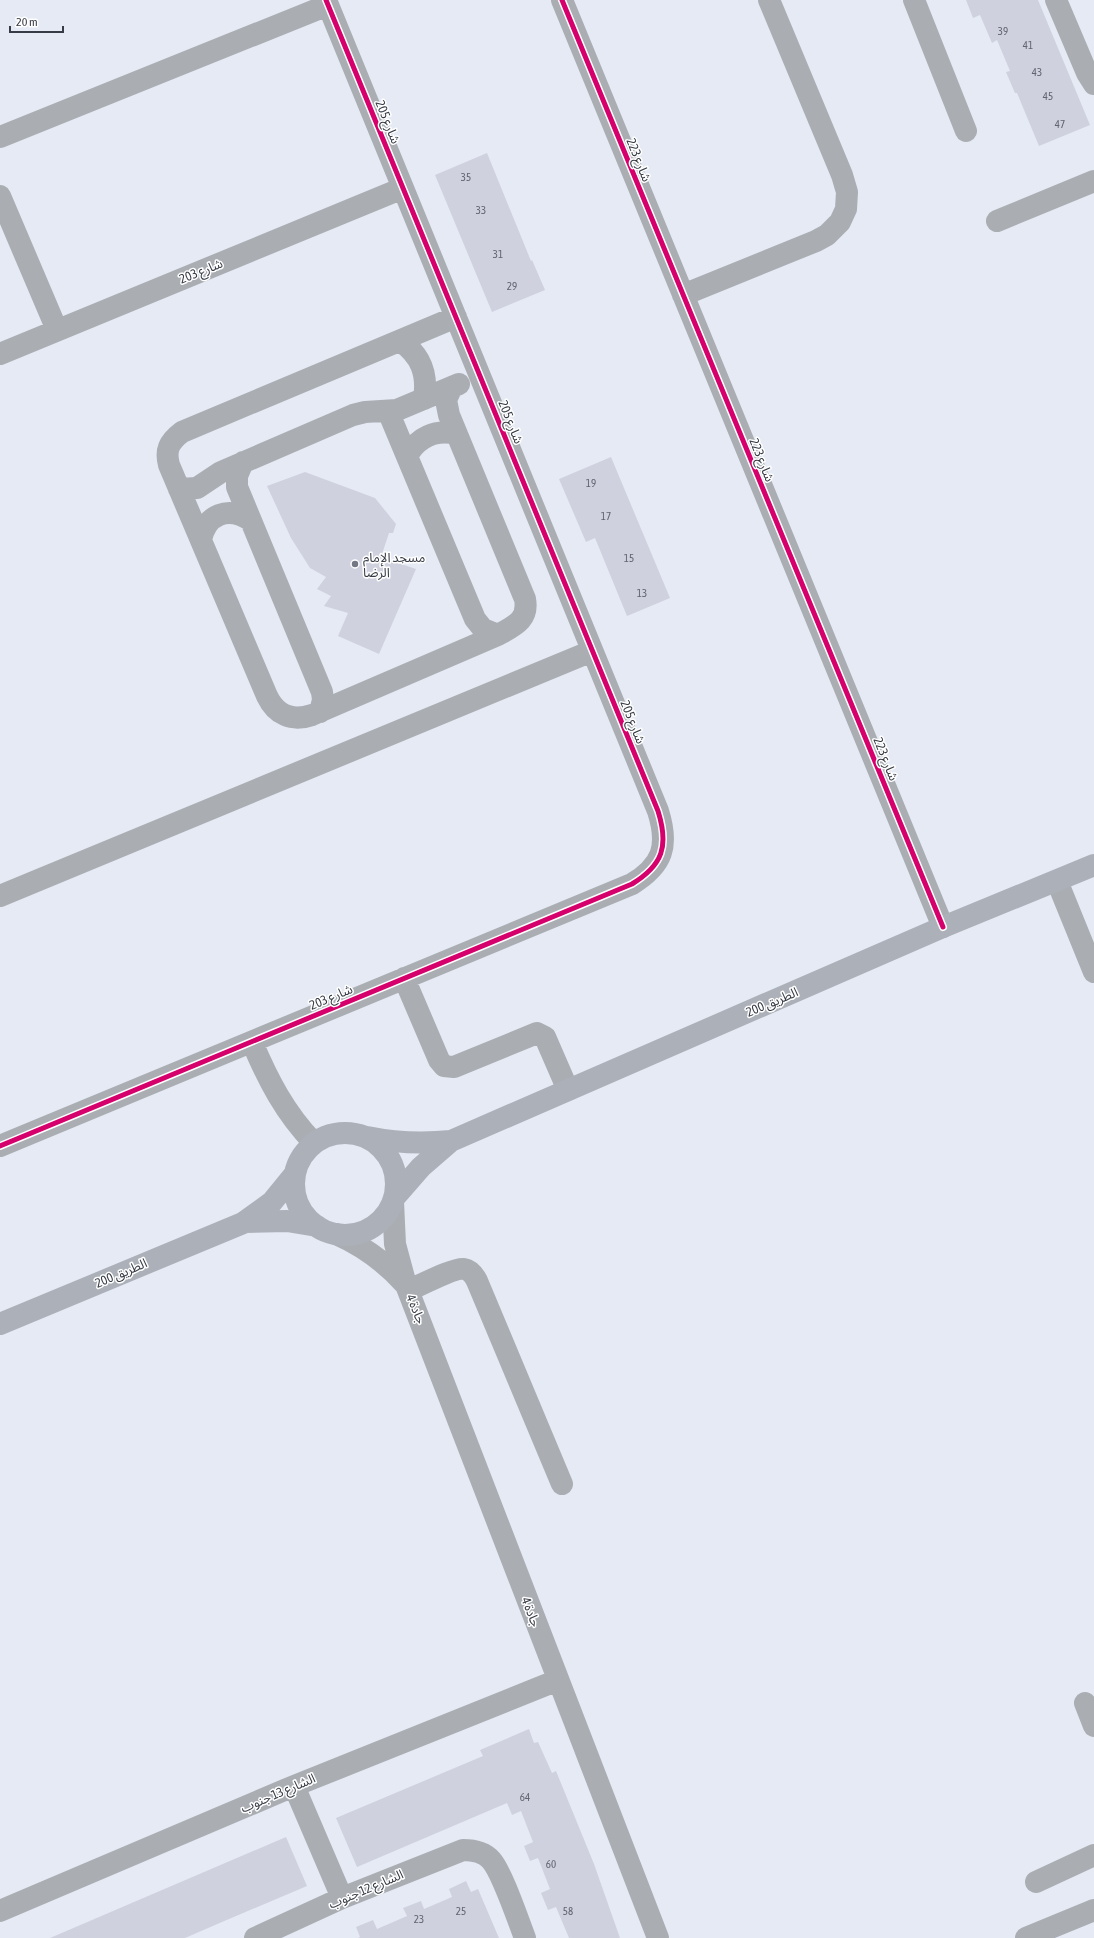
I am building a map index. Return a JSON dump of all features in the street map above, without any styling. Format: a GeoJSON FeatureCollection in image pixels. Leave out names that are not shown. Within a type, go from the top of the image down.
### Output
{"type":"FeatureCollection","features":[{"type":"Feature","properties":{"kind":"main road","name":"الطريق 200"},"geometry":{"type":"LineString","coordinates":[[362,1136],[407,1144],[429,1144],[451,1141],[943,927],[1094,865]]}},
{"type":"Feature","properties":{"kind":"main road"},"geometry":{"type":"LineString","coordinates":[[337,1133],[350,1133],[362,1136],[375,1142],[385,1152],[392,1164],[396,1177],[393,1200],[380,1221],[360,1233],[327,1230],[308,1219],[296,1198],[294,1175],[301,1157],[314,1143],[325,1136],[337,1133]]}},
{"type":"Feature","properties":{"kind":"main road","name":"الطريق 200"},"geometry":{"type":"LineString","coordinates":[[393,1200],[421,1167],[451,1141]]}},
{"type":"Feature","properties":{"kind":"main road","name":"الطريق 200"},"geometry":{"type":"LineString","coordinates":[[0,1324],[243,1223],[272,1202],[294,1175]]}},
{"type":"Feature","properties":{"kind":"main road","name":"الطريق 200"},"geometry":{"type":"LineString","coordinates":[[243,1223],[287,1221],[327,1230]]}},
{"type":"Feature","properties":{"kind":"street","name":"شارع 223"},"geometry":{"type":"LineString","coordinates":[[562,0],[943,927]]}},
{"type":"Feature","properties":{"kind":"street"},"geometry":{"type":"LineString","coordinates":[[683,295],[821,239],[840,222],[846,208],[847,192],[842,174],[769,0]]}},
{"type":"Feature","properties":{"kind":"street"},"geometry":{"type":"LineString","coordinates":[[914,0],[966,131]]}},
{"type":"Feature","properties":{"kind":"street"},"geometry":{"type":"LineString","coordinates":[[1056,0],[1086,73],[1094,84]]}},
{"type":"Feature","properties":{"kind":"street"},"geometry":{"type":"LineString","coordinates":[[0,137],[327,3]]}},
{"type":"Feature","properties":{"kind":"street","name":"شارع 205"},"geometry":{"type":"LineString","coordinates":[[327,3],[658,811],[663,826],[664,842],[661,855]]}},
{"type":"Feature","properties":{"kind":"street"},"geometry":{"type":"LineString","coordinates":[[997,220],[1094,182]]}},
{"type":"Feature","properties":{"kind":"street","name":"شارع 203"},"geometry":{"type":"LineString","coordinates":[[0,354],[403,188]]}},
{"type":"Feature","properties":{"kind":"street"},"geometry":{"type":"LineString","coordinates":[[0,196],[57,330]]}},
{"type":"Feature","properties":{"kind":"street"},"geometry":{"type":"LineString","coordinates":[[452,387],[446,400],[446,408],[525,599],[526,611],[521,621],[516,626],[320,712],[304,718],[287,717],[271,705],[179,490],[167,456],[170,443],[182,432],[456,317]]}},
{"type":"Feature","properties":{"kind":"street"},"geometry":{"type":"LineString","coordinates":[[400,341],[417,356],[422,366],[426,377],[424,399]]}},
{"type":"Feature","properties":{"kind":"street"},"geometry":{"type":"LineString","coordinates":[[179,490],[197,488],[221,472],[353,415],[365,412],[388,411],[402,408],[480,376]]}},
{"type":"Feature","properties":{"kind":"street"},"geometry":{"type":"LineString","coordinates":[[388,411],[475,619],[483,629],[498,634]]}},
{"type":"Feature","properties":{"kind":"street"},"geometry":{"type":"LineString","coordinates":[[407,456],[419,440],[428,435],[447,432],[457,434]]}},
{"type":"Feature","properties":{"kind":"street"},"geometry":{"type":"LineString","coordinates":[[243,462],[237,476],[237,486],[322,692],[323,700],[320,712]]}},
{"type":"Feature","properties":{"kind":"street"},"geometry":{"type":"LineString","coordinates":[[201,540],[206,525],[219,515],[236,513],[250,520]]}},
{"type":"Feature","properties":{"kind":"street"},"geometry":{"type":"LineString","coordinates":[[0,896],[592,651]]}},
{"type":"Feature","properties":{"kind":"street","name":"شارع 203"},"geometry":{"type":"LineString","coordinates":[[0,1146],[632,884],[643,877],[661,855]]}},
{"type":"Feature","properties":{"kind":"street"},"geometry":{"type":"LineString","coordinates":[[1057,881],[1094,972]]}},
{"type":"Feature","properties":{"kind":"street"},"geometry":{"type":"LineString","coordinates":[[404,978],[439,1060],[444,1066],[454,1067],[532,1034],[541,1034],[545,1037],[568,1090]]}},
{"type":"Feature","properties":{"kind":"street"},"geometry":{"type":"LineString","coordinates":[[252,1042],[274,1091],[287,1112],[314,1143]]}},
{"type":"Feature","properties":{"kind":"street","name":"جادة 4"},"geometry":{"type":"LineString","coordinates":[[393,1200],[395,1244],[407,1288],[658,1938]]}},
{"type":"Feature","properties":{"kind":"street","name":"جادة 4"},"geometry":{"type":"LineString","coordinates":[[327,1230],[356,1243],[375,1255],[392,1269],[407,1288]]}},
{"type":"Feature","properties":{"kind":"street"},"geometry":{"type":"LineString","coordinates":[[407,1288],[459,1268],[468,1270],[472,1273],[477,1281],[562,1484]]}},
{"type":"Feature","properties":{"kind":"street","name":"الشارع 13 جنوب"},"geometry":{"type":"LineString","coordinates":[[0,1911],[294,1786],[558,1680]]}},
{"type":"Feature","properties":{"kind":"street"},"geometry":{"type":"LineString","coordinates":[[1085,1703],[1094,1726]]}},
{"type":"Feature","properties":{"kind":"street"},"geometry":{"type":"LineString","coordinates":[[294,1786],[342,1898]]}},
{"type":"Feature","properties":{"kind":"street","name":"الشارع 12 جنوب"},"geometry":{"type":"LineString","coordinates":[[255,1938],[342,1898],[463,1850],[479,1851],[489,1858],[496,1867],[525,1938]]}},
{"type":"Feature","properties":{"kind":"street"},"geometry":{"type":"LineString","coordinates":[[1036,1882],[1094,1855]]}},
{"type":"Feature","properties":{"kind":"street"},"geometry":{"type":"LineString","coordinates":[[1026,1938],[1094,1910]]}},
{"type":"Feature","properties":{"kind":"building"},"geometry":{"type":"Polygon","coordinates":[[[966,0],[1038,0],[1090,125],[1039,146],[1017,93],[1015,93],[1006,72],[1010,71],[997,40],[992,43],[980,15],[973,18],[966,0]]]}},
{"type":"Feature","properties":{"kind":"building"},"geometry":{"type":"Polygon","coordinates":[[[487,153],[531,261],[532,260],[545,290],[492,312],[435,175],[487,153]]]}},
{"type":"Feature","properties":{"kind":"building"},"geometry":{"type":"Polygon","coordinates":[[[611,457],[670,598],[627,616],[595,538],[586,542],[559,479],[611,457]]]}},
{"type":"Feature","properties":{"kind":"building","name":"مسجد الإمام الرضا"},"geometry":{"type":"Polygon","coordinates":[[[305,472],[375,498],[396,524],[393,533],[389,533],[381,557],[416,569],[379,654],[338,636],[348,613],[324,606],[331,596],[317,589],[326,577],[310,568],[291,538],[267,486],[305,472]]]}},
{"type":"Feature","properties":{"kind":"building"},"geometry":{"type":"Polygon","coordinates":[[[529,1729],[534,1743],[538,1742],[552,1773],[556,1771],[594,1864],[620,1938],[569,1938],[556,1907],[548,1910],[541,1893],[550,1889],[538,1858],[530,1861],[524,1846],[533,1842],[521,1811],[512,1815],[507,1803],[357,1867],[336,1818],[483,1756],[480,1750],[529,1729]]]}},
{"type":"Feature","properties":{"kind":"building"},"geometry":{"type":"Polygon","coordinates":[[[286,1837],[307,1886],[185,1938],[50,1938],[286,1837]]]}},
{"type":"Feature","properties":{"kind":"building"},"geometry":{"type":"Polygon","coordinates":[[[466,1881],[471,1892],[478,1889],[499,1938],[358,1938],[360,1937],[356,1927],[373,1920],[377,1929],[407,1916],[403,1908],[421,1901],[424,1909],[452,1897],[449,1889],[466,1881]]]}},
{"type":"Feature","properties":{"kind":"cycle path"},"geometry":{"type":"LineString","coordinates":[[0,1146],[632,884],[651,870],[661,854],[663,834],[658,811],[326,0]]}},
{"type":"Feature","properties":{"kind":"cycle path"},"geometry":{"type":"LineString","coordinates":[[562,0],[943,927]]}},
{"type":"Feature","properties":{"kind":"place","name":"مسجد الإمام الرضا"},"geometry":{"type":"Point","coordinates":[355,564]}}]}
